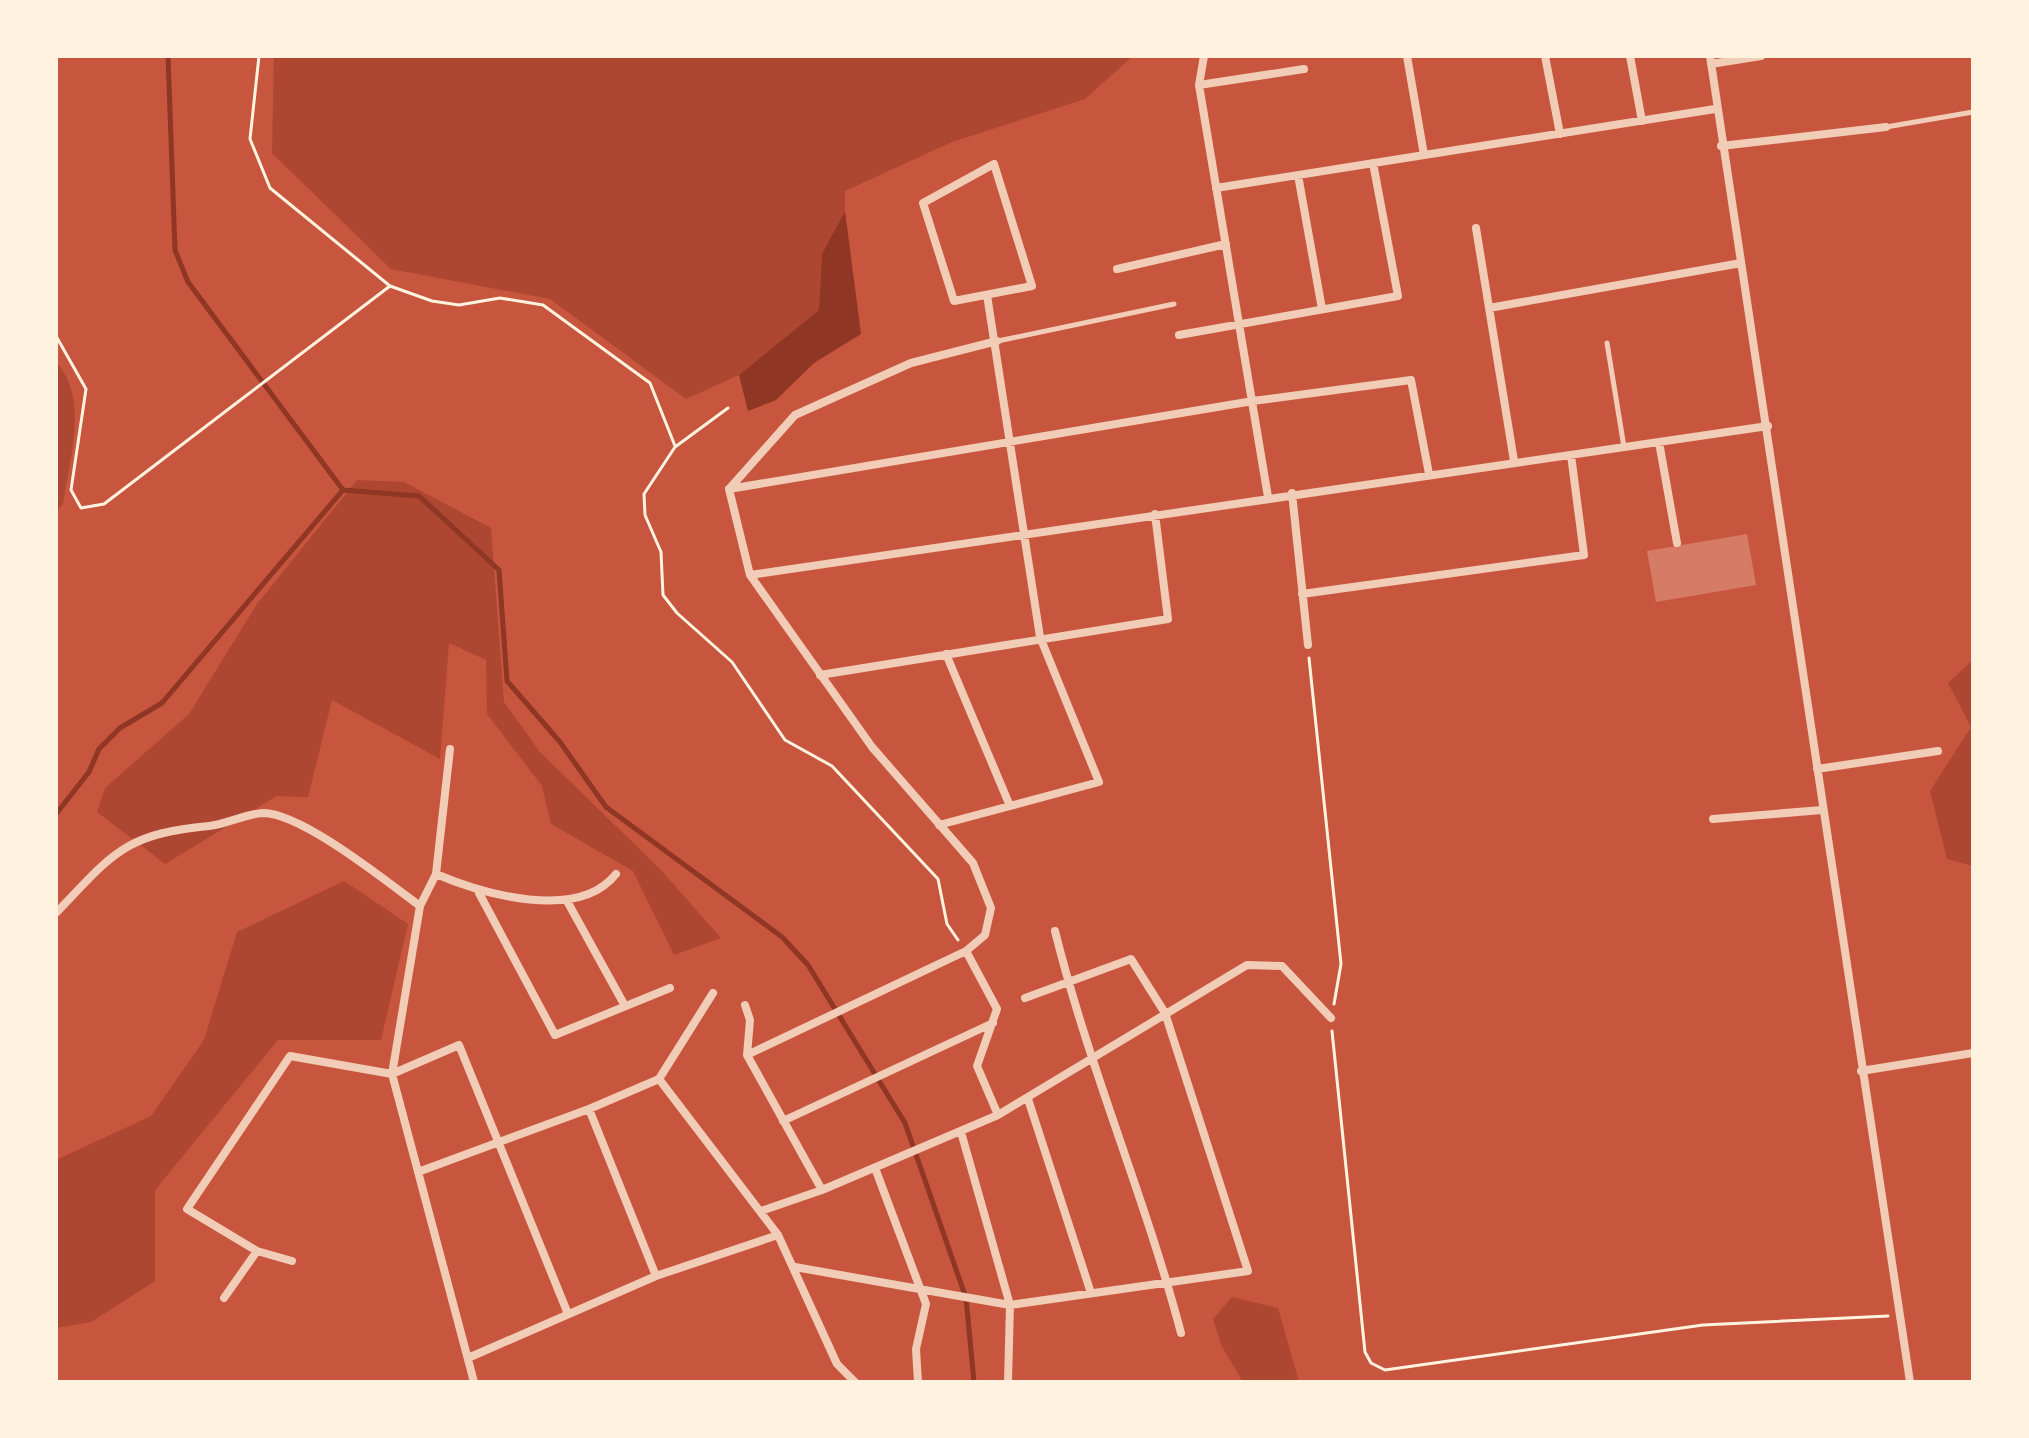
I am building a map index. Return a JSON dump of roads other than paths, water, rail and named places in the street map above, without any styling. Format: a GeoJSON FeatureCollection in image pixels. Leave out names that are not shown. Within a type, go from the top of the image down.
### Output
{"type":"FeatureCollection","features":[{"type":"Feature","properties":{"kind":"street"},"geometry":{"type":"LineString","coordinates":[[1204,56],[1199,85],[1268,497]]}},
{"type":"Feature","properties":{"kind":"street"},"geometry":{"type":"LineString","coordinates":[[1407,56],[1424,155]]}},
{"type":"Feature","properties":{"kind":"street"},"geometry":{"type":"LineString","coordinates":[[1545,56],[1560,134]]}},
{"type":"Feature","properties":{"kind":"street"},"geometry":{"type":"LineString","coordinates":[[1630,56],[1642,121]]}},
{"type":"Feature","properties":{"kind":"street"},"geometry":{"type":"LineString","coordinates":[[1761,56],[1711,60],[1715,109],[1768,426],[1822,810],[1910,1382]]}},
{"type":"Feature","properties":{"kind":"street"},"geometry":{"type":"LineString","coordinates":[[1199,85],[1304,69]]}},
{"type":"Feature","properties":{"kind":"street"},"geometry":{"type":"LineString","coordinates":[[1216,188],[1715,109]]}},
{"type":"Feature","properties":{"kind":"street"},"geometry":{"type":"LineString","coordinates":[[1721,146],[1886,127]]}},
{"type":"Feature","properties":{"kind":"street"},"geometry":{"type":"LineString","coordinates":[[1179,335],[1398,296],[1373,163]]}},
{"type":"Feature","properties":{"kind":"street"},"geometry":{"type":"LineString","coordinates":[[994,164],[1032,286],[987,295],[954,301],[923,203],[994,164]]}},
{"type":"Feature","properties":{"kind":"street"},"geometry":{"type":"LineString","coordinates":[[1298,175],[1322,309]]}},
{"type":"Feature","properties":{"kind":"street"},"geometry":{"type":"LineString","coordinates":[[1476,228],[1514,461]]}},
{"type":"Feature","properties":{"kind":"street"},"geometry":{"type":"LineString","coordinates":[[1117,269],[1226,244]]}},
{"type":"Feature","properties":{"kind":"street"},"geometry":{"type":"LineString","coordinates":[[1489,308],[1741,263]]}},
{"type":"Feature","properties":{"kind":"street"},"geometry":{"type":"LineString","coordinates":[[939,825],[1099,782],[1040,637],[997,341],[987,295]]}},
{"type":"Feature","properties":{"kind":"street"},"geometry":{"type":"LineString","coordinates":[[729,489],[795,415],[911,363],[997,341]]}},
{"type":"Feature","properties":{"kind":"street"},"geometry":{"type":"LineString","coordinates":[[729,489],[1253,401],[1411,380],[1429,474]]}},
{"type":"Feature","properties":{"kind":"street"},"geometry":{"type":"LineString","coordinates":[[750,575],[1292,493],[1768,426]]}},
{"type":"Feature","properties":{"kind":"street"},"geometry":{"type":"LineString","coordinates":[[1659,442],[1677,543]]}},
{"type":"Feature","properties":{"kind":"street"},"geometry":{"type":"LineString","coordinates":[[1302,594],[1584,555],[1571,455]]}},
{"type":"Feature","properties":{"kind":"street"},"geometry":{"type":"LineString","coordinates":[[729,489],[750,575],[872,747],[973,863],[991,908],[985,935],[966,951],[747,1055]]}},
{"type":"Feature","properties":{"kind":"street"},"geometry":{"type":"LineString","coordinates":[[1292,493],[1308,645]]}},
{"type":"Feature","properties":{"kind":"street"},"geometry":{"type":"LineString","coordinates":[[820,675],[1040,637],[1168,619],[1155,514]]}},
{"type":"Feature","properties":{"kind":"street"},"geometry":{"type":"LineString","coordinates":[[946,654],[1010,806]]}},
{"type":"Feature","properties":{"kind":"street"},"geometry":{"type":"LineString","coordinates":[[450,749],[436,874],[420,906],[392,1074],[474,1382]]}},
{"type":"Feature","properties":{"kind":"street"},"geometry":{"type":"LineString","coordinates":[[1817,769],[1938,751]]}},
{"type":"Feature","properties":{"kind":"street"},"geometry":{"type":"LineString","coordinates":[[1713,819],[1822,810]]}},
{"type":"Feature","properties":{"kind":"street"},"geometry":{"type":"LineString","coordinates":[[56,913],[108,859],[136,840],[170,828],[213,825],[264,813],[322,836],[420,906]]}},
{"type":"Feature","properties":{"kind":"street"},"geometry":{"type":"LineString","coordinates":[[436,874],[479,893],[567,901],[607,885],[616,874]]}},
{"type":"Feature","properties":{"kind":"street"},"geometry":{"type":"LineString","coordinates":[[479,893],[555,1035],[670,988]]}},
{"type":"Feature","properties":{"kind":"street"},"geometry":{"type":"LineString","coordinates":[[567,901],[625,1006]]}},
{"type":"Feature","properties":{"kind":"street"},"geometry":{"type":"LineString","coordinates":[[1055,931],[1090,1059],[1168,1285],[1181,1333]]}},
{"type":"Feature","properties":{"kind":"street"},"geometry":{"type":"LineString","coordinates":[[966,951],[997,1009],[977,1066],[998,1115]]}},
{"type":"Feature","properties":{"kind":"street"},"geometry":{"type":"LineString","coordinates":[[795,1267],[1010,1305],[1168,1285],[1248,1271],[1165,1013],[1131,959],[1025,998]]}},
{"type":"Feature","properties":{"kind":"street"},"geometry":{"type":"LineString","coordinates":[[761,1211],[822,1190],[998,1115],[1247,965],[1282,966],[1331,1018]]}},
{"type":"Feature","properties":{"kind":"street"},"geometry":{"type":"LineString","coordinates":[[418,1172],[589,1109],[659,1079],[713,993]]}},
{"type":"Feature","properties":{"kind":"street"},"geometry":{"type":"LineString","coordinates":[[745,1005],[750,1020],[747,1055],[822,1190]]}},
{"type":"Feature","properties":{"kind":"street"},"geometry":{"type":"LineString","coordinates":[[783,1121],[993,1023]]}},
{"type":"Feature","properties":{"kind":"street"},"geometry":{"type":"LineString","coordinates":[[292,1261],[257,1251],[187,1209],[290,1056],[392,1074],[459,1045],[568,1314]]}},
{"type":"Feature","properties":{"kind":"street"},"geometry":{"type":"LineString","coordinates":[[1861,1071],[1973,1053]]}},
{"type":"Feature","properties":{"kind":"street"},"geometry":{"type":"LineString","coordinates":[[659,1079],[778,1235],[837,1364],[855,1382]]}},
{"type":"Feature","properties":{"kind":"street"},"geometry":{"type":"LineString","coordinates":[[1028,1099],[1091,1293]]}},
{"type":"Feature","properties":{"kind":"street"},"geometry":{"type":"LineString","coordinates":[[589,1109],[656,1276]]}},
{"type":"Feature","properties":{"kind":"street"},"geometry":{"type":"LineString","coordinates":[[961,1132],[1010,1305],[1008,1382]]}},
{"type":"Feature","properties":{"kind":"street"},"geometry":{"type":"LineString","coordinates":[[875,1168],[926,1304],[916,1349],[918,1382]]}},
{"type":"Feature","properties":{"kind":"street"},"geometry":{"type":"LineString","coordinates":[[468,1358],[656,1276],[778,1235]]}},
{"type":"Feature","properties":{"kind":"street"},"geometry":{"type":"LineString","coordinates":[[224,1298],[257,1251]]}},
{"type":"Feature","properties":{"kind":"lane"},"geometry":{"type":"LineString","coordinates":[[1886,127],[1973,112]]}},
{"type":"Feature","properties":{"kind":"lane"},"geometry":{"type":"LineString","coordinates":[[997,341],[1174,304]]}},
{"type":"Feature","properties":{"kind":"lane"},"geometry":{"type":"LineString","coordinates":[[1607,343],[1624,447]]}},
{"type":"Feature","properties":{"kind":"waterway"},"geometry":{"type":"LineString","coordinates":[[168,56],[175,250],[188,282],[343,490]]}},
{"type":"Feature","properties":{"kind":"waterway"},"geometry":{"type":"LineString","coordinates":[[343,490],[419,496],[499,570],[507,681],[560,742],[606,807],[782,937],[808,965],[905,1123],[966,1298],[974,1382]]}},
{"type":"Feature","properties":{"kind":"waterway"},"geometry":{"type":"LineString","coordinates":[[56,814],[89,772],[99,749],[120,728],[162,703],[343,490]]}}]}
